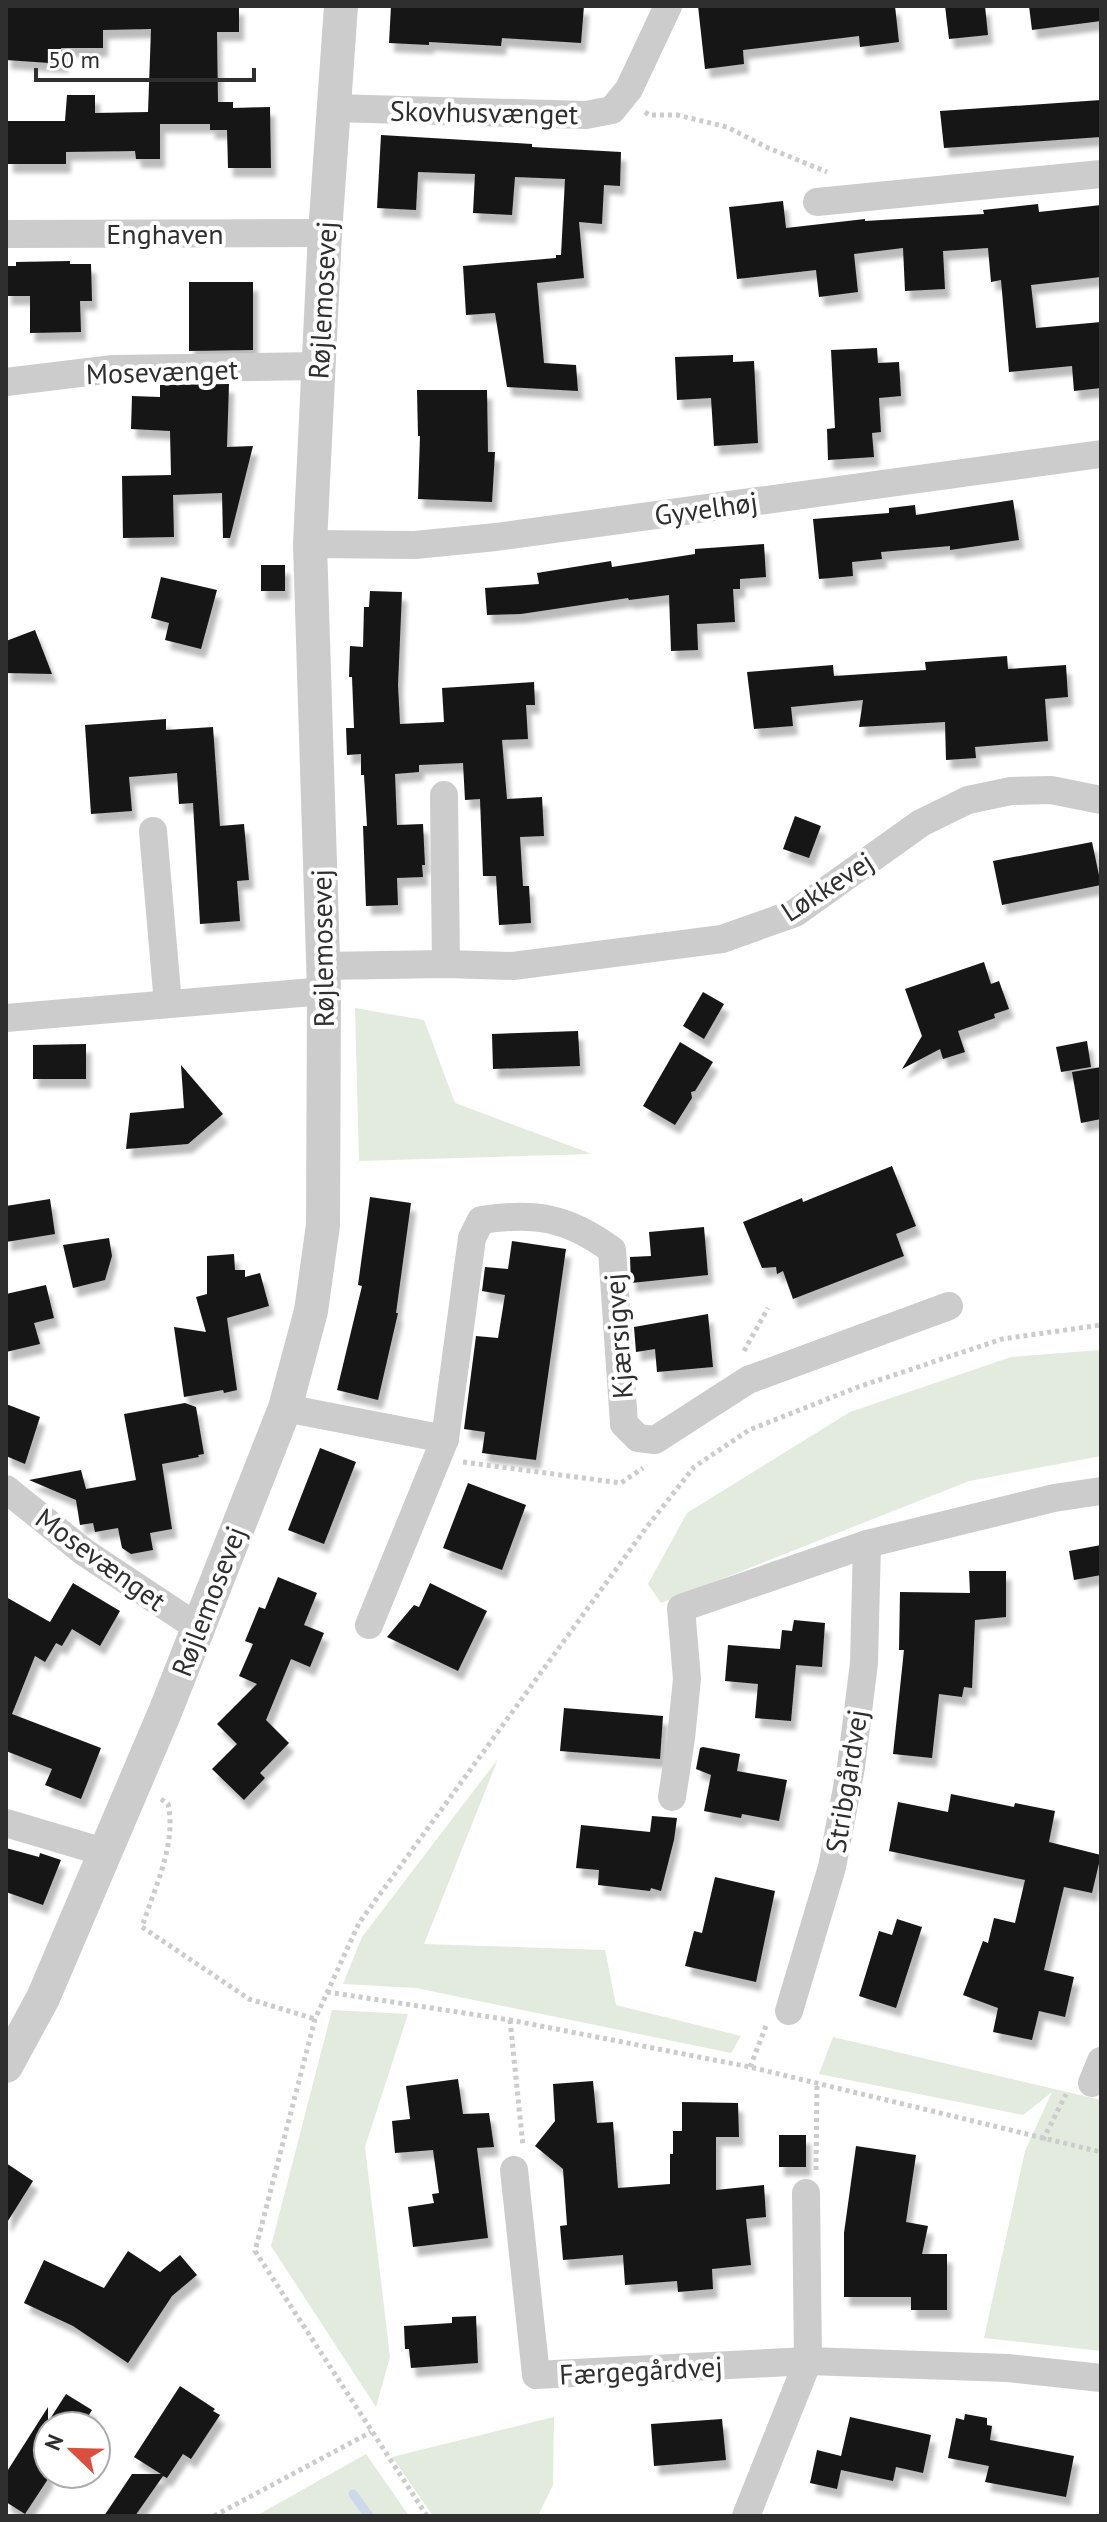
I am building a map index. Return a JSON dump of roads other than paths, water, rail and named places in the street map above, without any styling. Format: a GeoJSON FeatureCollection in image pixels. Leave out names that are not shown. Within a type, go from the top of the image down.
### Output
{"type":"FeatureCollection","features":[{"type":"Feature","properties":{"kind":"street","name":"Røjlemosevej"},"geometry":{"type":"LineString","coordinates":[[6,2066],[43,1998],[136,1782],[285,1408],[311,1311],[323,1225],[324,978],[310,544],[325,233],[341,6]]}},
{"type":"Feature","properties":{"kind":"street","name":"Skovhusvænget"},"geometry":{"type":"LineString","coordinates":[[333,108],[586,115],[612,110],[629,89],[668,6]]}},
{"type":"Feature","properties":{"kind":"street"},"geometry":{"type":"LineString","coordinates":[[817,202],[1101,174]]}},
{"type":"Feature","properties":{"kind":"street","name":"Enghaven"},"geometry":{"type":"LineString","coordinates":[[6,234],[325,233]]}},
{"type":"Feature","properties":{"kind":"street","name":"Mosevænget"},"geometry":{"type":"LineString","coordinates":[[6,382],[113,369],[318,366]]}},
{"type":"Feature","properties":{"kind":"street","name":"Gyvelhøj"},"geometry":{"type":"LineString","coordinates":[[310,544],[415,545],[496,537],[1101,454]]}},
{"type":"Feature","properties":{"kind":"street","name":"Løkkevej"},"geometry":{"type":"LineString","coordinates":[[6,1018],[168,1004],[324,978],[446,964],[513,966],[722,939],[795,913],[921,823],[968,800],[1011,791],[1051,790],[1101,800]]}},
{"type":"Feature","properties":{"kind":"street"},"geometry":{"type":"LineString","coordinates":[[444,795],[446,964]]}},
{"type":"Feature","properties":{"kind":"street"},"geometry":{"type":"LineString","coordinates":[[153,831],[168,1004]]}},
{"type":"Feature","properties":{"kind":"street","name":"Kjærsigvej"},"geometry":{"type":"LineString","coordinates":[[369,1625],[445,1439],[472,1238],[481,1220],[518,1215],[568,1223],[591,1234],[612,1250],[624,1424],[638,1438],[655,1440],[748,1380],[949,1306]]}},
{"type":"Feature","properties":{"kind":"street"},"geometry":{"type":"LineString","coordinates":[[285,1408],[445,1439]]}},
{"type":"Feature","properties":{"kind":"street","name":"Mosevænget"},"geometry":{"type":"LineString","coordinates":[[6,1489],[84,1552],[197,1627]]}},
{"type":"Feature","properties":{"kind":"street"},"geometry":{"type":"LineString","coordinates":[[672,1797],[687,1679],[681,1608],[867,1544],[1054,1498],[1101,1491]]}},
{"type":"Feature","properties":{"kind":"street","name":"Stribgårdvej"},"geometry":{"type":"LineString","coordinates":[[789,2011],[832,1867],[851,1767],[864,1663],[867,1544]]}},
{"type":"Feature","properties":{"kind":"street"},"geometry":{"type":"LineString","coordinates":[[6,1823],[107,1853]]}},
{"type":"Feature","properties":{"kind":"street","name":"Færgegårdvej"},"geometry":{"type":"LineString","coordinates":[[514,2170],[536,2375],[808,2361],[1008,2368],[1101,2378]]}},
{"type":"Feature","properties":{"kind":"street"},"geometry":{"type":"LineString","coordinates":[[746,2516],[808,2361],[806,2193]]}},
{"type":"Feature","properties":{"kind":"waterway"},"geometry":{"type":"LineString","coordinates":[[353,2494],[369,2516]]}}]}
